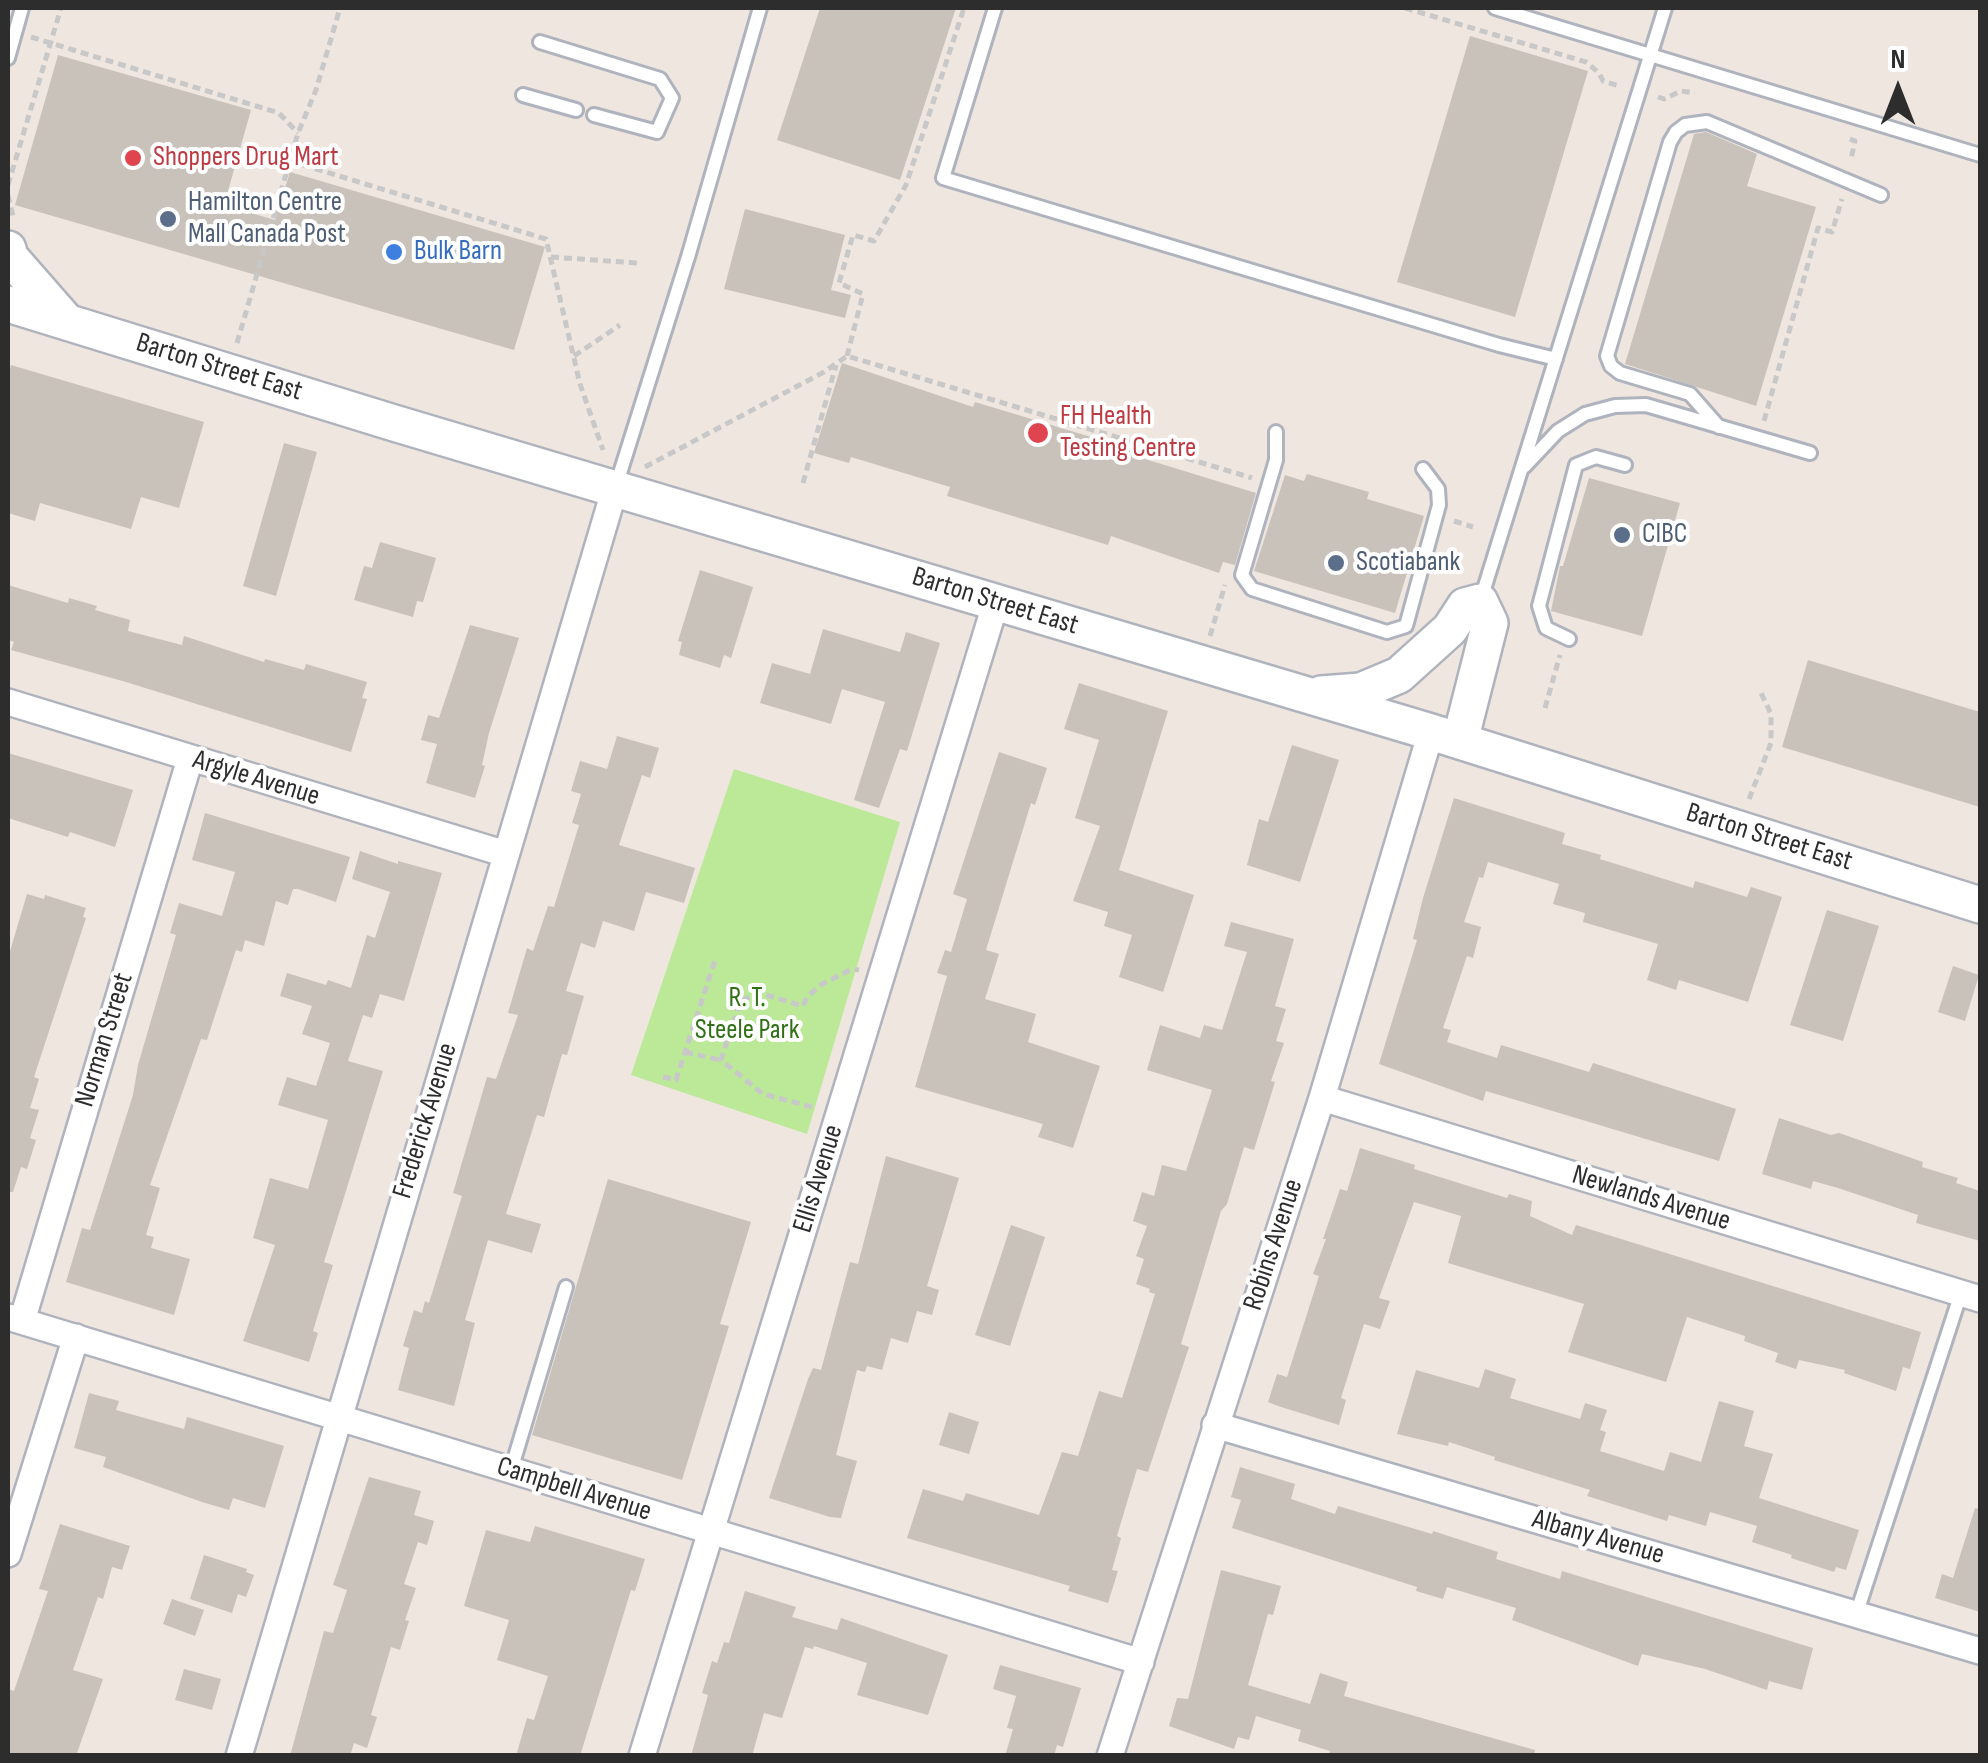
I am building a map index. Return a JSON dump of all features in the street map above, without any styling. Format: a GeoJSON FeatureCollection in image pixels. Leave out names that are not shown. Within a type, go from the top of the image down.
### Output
{"type":"FeatureCollection","features":[{"type":"Feature","properties":{"kind":"main road"},"geometry":{"type":"LineString","coordinates":[[8,249],[10,257],[67,322]]}},
{"type":"Feature","properties":{"kind":"main road","name":"Barton Street East"},"geometry":{"type":"LineString","coordinates":[[8,304],[1446,736],[1980,905]]}},
{"type":"Feature","properties":{"kind":"main road"},"geometry":{"type":"LineString","coordinates":[[1308,695],[1361,691],[1398,676],[1450,629],[1464,606],[1480,602],[1490,623],[1446,736]]}},
{"type":"Feature","properties":{"kind":"street","name":"Frederick Avenue"},"geometry":{"type":"LineString","coordinates":[[239,1756],[616,488]]}},
{"type":"Feature","properties":{"kind":"street","name":"Ellis Avenue"},"geometry":{"type":"LineString","coordinates":[[642,1756],[996,602]]}},
{"type":"Feature","properties":{"kind":"street","name":"Argyle Avenue"},"geometry":{"type":"LineString","coordinates":[[8,702],[506,854]]}},
{"type":"Feature","properties":{"kind":"street","name":"Robins Avenue"},"geometry":{"type":"LineString","coordinates":[[1120,1753],[1141,1662],[1215,1425],[1446,736]]}},
{"type":"Feature","properties":{"kind":"street","name":"Norman Street"},"geometry":{"type":"LineString","coordinates":[[14,1319],[190,759]]}},
{"type":"Feature","properties":{"kind":"street","name":"Newlands Avenue"},"geometry":{"type":"LineString","coordinates":[[1322,1098],[1971,1296]]}},
{"type":"Feature","properties":{"kind":"street","name":"Campbell Avenue"},"geometry":{"type":"LineString","coordinates":[[14,1319],[1141,1662]]}},
{"type":"Feature","properties":{"kind":"street"},"geometry":{"type":"LineString","coordinates":[[8,1554],[76,1337]]}},
{"type":"Feature","properties":{"kind":"street","name":"Albany Avenue"},"geometry":{"type":"LineString","coordinates":[[1215,1425],[1980,1652]]}},
{"type":"Feature","properties":{"kind":"lane"},"geometry":{"type":"LineString","coordinates":[[8,58],[22,8]]}},
{"type":"Feature","properties":{"kind":"lane"},"geometry":{"type":"LineString","coordinates":[[616,488],[760,8]]}},
{"type":"Feature","properties":{"kind":"lane"},"geometry":{"type":"LineString","coordinates":[[995,8],[943,178],[1499,346],[1556,359]]}},
{"type":"Feature","properties":{"kind":"lane"},"geometry":{"type":"LineString","coordinates":[[1495,8],[1980,155]]}},
{"type":"Feature","properties":{"kind":"lane"},"geometry":{"type":"LineString","coordinates":[[1480,602],[1664,8]]}},
{"type":"Feature","properties":{"kind":"lane"},"geometry":{"type":"LineString","coordinates":[[540,42],[660,78],[672,98],[657,132],[594,115]]}},
{"type":"Feature","properties":{"kind":"lane"},"geometry":{"type":"LineString","coordinates":[[524,95],[576,110]]}},
{"type":"Feature","properties":{"kind":"lane"},"geometry":{"type":"LineString","coordinates":[[1720,427],[1690,394],[1620,373],[1607,356],[1670,142],[1685,126],[1707,122],[1881,195]]}},
{"type":"Feature","properties":{"kind":"lane"},"geometry":{"type":"LineString","coordinates":[[1522,469],[1558,431],[1584,414],[1614,406],[1646,405],[1810,454]]}},
{"type":"Feature","properties":{"kind":"lane"},"geometry":{"type":"LineString","coordinates":[[1276,432],[1276,460],[1242,575],[1252,588],[1387,632],[1406,626],[1439,505],[1438,489],[1424,469]]}},
{"type":"Feature","properties":{"kind":"lane"},"geometry":{"type":"LineString","coordinates":[[1569,639],[1546,628],[1539,606],[1576,465],[1596,458],[1625,465]]}},
{"type":"Feature","properties":{"kind":"lane"},"geometry":{"type":"LineString","coordinates":[[510,1470],[566,1286]]}},
{"type":"Feature","properties":{"kind":"lane"},"geometry":{"type":"LineString","coordinates":[[1856,1614],[1971,1296]]}},
{"type":"Feature","properties":{"kind":"path"},"geometry":{"type":"LineString","coordinates":[[8,185],[61,8]]}},
{"type":"Feature","properties":{"kind":"path"},"geometry":{"type":"LineString","coordinates":[[229,370],[298,133],[316,90],[340,8]]}},
{"type":"Feature","properties":{"kind":"path"},"geometry":{"type":"LineString","coordinates":[[290,162],[546,239],[574,356],[616,488],[655,459],[846,356],[863,294],[839,283],[854,235],[874,241],[906,185],[964,8]]}},
{"type":"Feature","properties":{"kind":"path"},"geometry":{"type":"LineString","coordinates":[[1405,8],[1586,62],[1603,80],[1640,92],[1664,99],[1681,92],[1708,97]]}},
{"type":"Feature","properties":{"kind":"path"},"geometry":{"type":"LineString","coordinates":[[15,33],[279,112],[298,133]]}},
{"type":"Feature","properties":{"kind":"path"},"geometry":{"type":"LineString","coordinates":[[1759,439],[1818,228],[1832,232],[1848,181],[1855,141],[1836,135]]}},
{"type":"Feature","properties":{"kind":"path"},"geometry":{"type":"LineString","coordinates":[[550,257],[638,262]]}},
{"type":"Feature","properties":{"kind":"path"},"geometry":{"type":"LineString","coordinates":[[574,356],[620,325]]}},
{"type":"Feature","properties":{"kind":"path"},"geometry":{"type":"LineString","coordinates":[[846,356],[1258,480]]}},
{"type":"Feature","properties":{"kind":"path"},"geometry":{"type":"LineString","coordinates":[[803,483],[837,362]]}},
{"type":"Feature","properties":{"kind":"path"},"geometry":{"type":"LineString","coordinates":[[1203,664],[1226,580]]}},
{"type":"Feature","properties":{"kind":"path"},"geometry":{"type":"LineString","coordinates":[[1545,708],[1561,652],[1569,639]]}},
{"type":"Feature","properties":{"kind":"path"},"geometry":{"type":"LineString","coordinates":[[1738,828],[1771,744],[1771,714],[1760,693]]}},
{"type":"Feature","properties":{"kind":"path"},"geometry":{"type":"LineString","coordinates":[[663,1077],[676,1080],[716,957]]}},
{"type":"Feature","properties":{"kind":"path"},"geometry":{"type":"LineString","coordinates":[[722,1060],[740,1001],[758,992],[803,1006],[806,997],[822,984],[852,969],[881,975]]}},
{"type":"Feature","properties":{"kind":"path"},"geometry":{"type":"LineString","coordinates":[[685,1052],[722,1060],[762,1094],[838,1117]]}},
{"type":"Feature","properties":{"kind":"green space","name":"R. T. Steele Park"},"geometry":{"type":"Polygon","coordinates":[[[734,769],[900,822],[807,1134],[631,1075],[734,769]]]}},
{"type":"Feature","properties":{"kind":"building"},"geometry":{"type":"Polygon","coordinates":[[[820,8],[956,8],[900,180],[777,140],[820,8]]]}},
{"type":"Feature","properties":{"kind":"building"},"geometry":{"type":"Polygon","coordinates":[[[1470,36],[1588,71],[1515,317],[1397,282],[1470,36]]]}},
{"type":"Feature","properties":{"kind":"building"},"geometry":{"type":"Polygon","coordinates":[[[58,55],[251,110],[224,205],[275,220],[290,172],[545,247],[514,350],[15,205],[58,55]]]}},
{"type":"Feature","properties":{"kind":"building"},"geometry":{"type":"Polygon","coordinates":[[[1706,132],[1757,154],[1747,186],[1816,207],[1756,406],[1625,364],[1694,134],[1706,132]]]}},
{"type":"Feature","properties":{"kind":"building"},"geometry":{"type":"Polygon","coordinates":[[[745,209],[845,235],[831,290],[851,295],[845,318],[724,289],[745,209]]]}},
{"type":"Feature","properties":{"kind":"building"},"geometry":{"type":"Polygon","coordinates":[[[842,363],[973,407],[975,402],[1134,450],[1132,455],[1256,493],[1235,565],[1223,562],[1219,573],[1111,536],[1108,545],[947,496],[950,487],[851,457],[849,463],[814,453],[842,363]]]}},
{"type":"Feature","properties":{"kind":"building"},"geometry":{"type":"Polygon","coordinates":[[[11,365],[204,422],[179,508],[141,497],[131,529],[40,503],[35,521],[8,513],[11,365]]]}},
{"type":"Feature","properties":{"kind":"building"},"geometry":{"type":"Polygon","coordinates":[[[284,443],[317,452],[276,596],[243,586],[284,443]]]}},
{"type":"Feature","properties":{"kind":"building"},"geometry":{"type":"Polygon","coordinates":[[[1307,474],[1369,492],[1367,499],[1424,516],[1395,613],[1254,571],[1285,475],[1304,481],[1307,474]]]}},
{"type":"Feature","properties":{"kind":"building","name":"CIBC"},"geometry":{"type":"Polygon","coordinates":[[[1589,478],[1680,503],[1642,636],[1551,611],[1560,566],[1589,478]]]}},
{"type":"Feature","properties":{"kind":"building"},"geometry":{"type":"Polygon","coordinates":[[[380,542],[436,558],[423,602],[417,601],[413,617],[354,600],[364,566],[372,568],[380,542]]]}},
{"type":"Feature","properties":{"kind":"building"},"geometry":{"type":"Polygon","coordinates":[[[700,570],[753,587],[731,658],[724,655],[720,668],[679,655],[682,642],[678,641],[700,570]]]}},
{"type":"Feature","properties":{"kind":"building"},"geometry":{"type":"Polygon","coordinates":[[[8,585],[68,603],[69,598],[97,606],[95,610],[130,620],[128,631],[182,645],[184,636],[264,662],[265,659],[304,670],[306,664],[367,682],[362,698],[367,699],[351,752],[11,650],[14,642],[8,640],[8,585]]]}},
{"type":"Feature","properties":{"kind":"building"},"geometry":{"type":"Polygon","coordinates":[[[470,625],[519,638],[489,733],[482,765],[485,766],[475,798],[426,783],[437,744],[421,740],[428,715],[439,718],[470,625]]]}},
{"type":"Feature","properties":{"kind":"building"},"geometry":{"type":"Polygon","coordinates":[[[823,629],[900,652],[906,632],[940,643],[907,751],[900,749],[879,808],[854,800],[885,702],[842,689],[831,724],[760,703],[772,663],[810,674],[823,629]]]}},
{"type":"Feature","properties":{"kind":"building"},"geometry":{"type":"Polygon","coordinates":[[[1808,660],[1980,712],[1980,807],[1782,747],[1808,660]]]}},
{"type":"Feature","properties":{"kind":"building"},"geometry":{"type":"Polygon","coordinates":[[[1079,683],[1168,711],[1119,870],[1194,895],[1163,992],[1119,977],[1132,935],[1104,926],[1108,912],[1073,901],[1100,826],[1075,818],[1099,740],[1064,729],[1079,683]]]}},
{"type":"Feature","properties":{"kind":"building"},"geometry":{"type":"Polygon","coordinates":[[[617,736],[659,748],[650,778],[642,775],[619,845],[695,868],[684,903],[646,892],[634,931],[603,921],[595,948],[581,943],[566,991],[584,996],[544,1117],[537,1115],[506,1214],[541,1224],[532,1253],[488,1240],[465,1320],[475,1323],[454,1406],[398,1390],[409,1348],[403,1346],[414,1310],[422,1313],[425,1301],[429,1303],[462,1196],[453,1193],[487,1077],[496,1079],[518,1015],[508,1013],[527,948],[533,951],[548,906],[554,907],[579,825],[572,823],[581,794],[571,791],[580,761],[607,769],[617,736]]]}},
{"type":"Feature","properties":{"kind":"building"},"geometry":{"type":"Polygon","coordinates":[[[1292,745],[1339,760],[1300,882],[1247,865],[1259,819],[1268,822],[1292,745]]]}},
{"type":"Feature","properties":{"kind":"building"},"geometry":{"type":"Polygon","coordinates":[[[999,752],[1047,768],[1035,805],[1031,803],[986,950],[999,954],[985,999],[1036,1014],[1028,1042],[1100,1066],[1073,1148],[1038,1137],[1043,1124],[915,1087],[947,976],[937,973],[945,950],[951,952],[967,899],[953,894],[999,752]]]}},
{"type":"Feature","properties":{"kind":"building"},"geometry":{"type":"Polygon","coordinates":[[[8,753],[133,790],[115,847],[8,818],[8,753]]]}},
{"type":"Feature","properties":{"kind":"building"},"geometry":{"type":"Polygon","coordinates":[[[1454,798],[1565,833],[1562,844],[1693,888],[1695,881],[1747,897],[1751,887],[1782,897],[1748,1002],[1679,980],[1676,990],[1647,980],[1658,944],[1583,922],[1585,913],[1553,904],[1559,884],[1488,862],[1464,922],[1481,927],[1473,958],[1467,956],[1443,1028],[1451,1030],[1447,1042],[1497,1058],[1501,1045],[1589,1072],[1593,1063],[1736,1109],[1719,1161],[1486,1091],[1483,1101],[1379,1064],[1454,798]]]}},
{"type":"Feature","properties":{"kind":"building"},"geometry":{"type":"Polygon","coordinates":[[[205,813],[350,857],[336,902],[298,889],[293,889],[288,905],[276,901],[264,946],[245,940],[242,952],[236,950],[207,1040],[201,1039],[150,1185],[160,1188],[146,1235],[154,1237],[151,1248],[190,1259],[174,1315],[66,1282],[82,1228],[90,1230],[133,1095],[176,935],[170,933],[179,903],[222,916],[235,872],[192,860],[205,813]]]}},
{"type":"Feature","properties":{"kind":"building"},"geometry":{"type":"Polygon","coordinates":[[[360,851],[442,873],[404,1001],[380,994],[372,1018],[363,1015],[348,1061],[383,1071],[324,1262],[333,1265],[313,1331],[318,1333],[309,1362],[243,1341],[275,1245],[253,1238],[270,1178],[308,1189],[328,1120],[278,1105],[287,1077],[316,1086],[330,1043],[302,1034],[312,1006],[280,996],[287,973],[351,988],[367,935],[375,938],[390,892],[352,879],[360,851]]]}},
{"type":"Feature","properties":{"kind":"building"},"geometry":{"type":"Polygon","coordinates":[[[27,894],[44,899],[45,895],[86,908],[86,918],[34,1077],[39,1079],[30,1108],[39,1110],[30,1138],[36,1140],[27,1169],[21,1167],[13,1192],[8,1192],[8,958],[27,894]]]}},
{"type":"Feature","properties":{"kind":"building"},"geometry":{"type":"Polygon","coordinates":[[[1827,910],[1879,926],[1843,1041],[1790,1025],[1827,910]]]}},
{"type":"Feature","properties":{"kind":"building"},"geometry":{"type":"Polygon","coordinates":[[[1231,922],[1294,939],[1275,1006],[1286,1009],[1276,1041],[1284,1043],[1254,1150],[1244,1147],[1227,1204],[1221,1211],[1181,1344],[1189,1347],[1148,1472],[1137,1469],[1117,1536],[1121,1538],[1112,1570],[1118,1571],[1108,1603],[1068,1591],[1070,1586],[907,1538],[923,1489],[963,1501],[966,1493],[1039,1515],[1062,1452],[1078,1456],[1099,1391],[1122,1398],[1155,1294],[1136,1284],[1144,1259],[1136,1256],[1147,1226],[1133,1221],[1142,1192],[1154,1196],[1162,1165],[1186,1171],[1212,1090],[1147,1070],[1160,1025],[1200,1038],[1204,1025],[1222,1030],[1247,952],[1224,946],[1231,922]]]}},
{"type":"Feature","properties":{"kind":"building"},"geometry":{"type":"Polygon","coordinates":[[[1953,966],[1979,975],[1965,1021],[1938,1012],[1953,966]]]}},
{"type":"Feature","properties":{"kind":"building"},"geometry":{"type":"Polygon","coordinates":[[[1779,1118],[1831,1135],[1839,1133],[1923,1162],[1922,1167],[1958,1178],[1956,1183],[1980,1191],[1980,1241],[1916,1223],[1918,1215],[1838,1188],[1813,1181],[1811,1189],[1762,1174],[1779,1118]]]}},
{"type":"Feature","properties":{"kind":"building"},"geometry":{"type":"Polygon","coordinates":[[[1360,1148],[1507,1198],[1509,1194],[1532,1201],[1530,1216],[1572,1235],[1576,1225],[1921,1332],[1910,1369],[1903,1367],[1896,1391],[1844,1373],[1845,1370],[1799,1360],[1796,1369],[1775,1362],[1778,1353],[1744,1341],[1745,1336],[1687,1317],[1666,1382],[1568,1352],[1584,1304],[1448,1263],[1461,1216],[1414,1202],[1379,1298],[1390,1301],[1380,1329],[1364,1324],[1341,1398],[1346,1400],[1339,1425],[1268,1402],[1277,1374],[1287,1377],[1319,1276],[1313,1274],[1323,1239],[1340,1189],[1347,1191],[1360,1148]]]}},
{"type":"Feature","properties":{"kind":"building"},"geometry":{"type":"Polygon","coordinates":[[[886,1156],[959,1178],[927,1286],[939,1290],[932,1315],[917,1311],[908,1343],[891,1338],[882,1370],[867,1366],[865,1372],[857,1370],[836,1455],[857,1461],[841,1518],[830,1517],[769,1498],[808,1379],[813,1368],[821,1370],[850,1262],[858,1264],[886,1156]]]}},
{"type":"Feature","properties":{"kind":"building"},"geometry":{"type":"Polygon","coordinates":[[[608,1179],[751,1222],[720,1324],[729,1326],[682,1480],[532,1435],[608,1179]]]}},
{"type":"Feature","properties":{"kind":"building"},"geometry":{"type":"Polygon","coordinates":[[[1011,1225],[1045,1237],[1010,1346],[975,1335],[1011,1225]]]}},
{"type":"Feature","properties":{"kind":"building"},"geometry":{"type":"Polygon","coordinates":[[[1485,1369],[1516,1379],[1510,1398],[1580,1419],[1585,1403],[1607,1410],[1600,1430],[1606,1432],[1600,1451],[1664,1471],[1670,1452],[1701,1462],[1719,1401],[1754,1411],[1744,1446],[1773,1454],[1759,1498],[1859,1530],[1846,1570],[1836,1567],[1834,1572],[1752,1542],[1757,1526],[1710,1512],[1706,1526],[1669,1515],[1667,1521],[1587,1496],[1590,1490],[1449,1442],[1448,1446],[1397,1434],[1416,1370],[1479,1388],[1485,1369]]]}},
{"type":"Feature","properties":{"kind":"building"},"geometry":{"type":"Polygon","coordinates":[[[89,1393],[119,1401],[116,1410],[184,1429],[187,1417],[284,1446],[265,1508],[233,1498],[229,1510],[103,1467],[106,1457],[74,1448],[89,1393]]]}},
{"type":"Feature","properties":{"kind":"building"},"geometry":{"type":"Polygon","coordinates":[[[949,1412],[979,1422],[969,1454],[939,1445],[949,1412]]]}},
{"type":"Feature","properties":{"kind":"building"},"geometry":{"type":"Polygon","coordinates":[[[1240,1467],[1295,1484],[1291,1499],[1335,1514],[1338,1506],[1432,1534],[1433,1531],[1498,1552],[1496,1559],[1560,1579],[1562,1571],[1813,1648],[1802,1690],[1769,1681],[1767,1690],[1705,1669],[1642,1654],[1638,1666],[1512,1620],[1516,1608],[1447,1587],[1443,1599],[1416,1591],[1417,1587],[1232,1528],[1241,1500],[1231,1497],[1240,1467]]]}},
{"type":"Feature","properties":{"kind":"building"},"geometry":{"type":"Polygon","coordinates":[[[369,1477],[421,1491],[414,1515],[434,1521],[427,1545],[418,1542],[404,1584],[416,1588],[405,1620],[409,1621],[400,1650],[391,1647],[371,1715],[377,1717],[367,1748],[354,1743],[350,1756],[290,1756],[324,1631],[333,1633],[347,1590],[333,1585],[369,1477]]]}},
{"type":"Feature","properties":{"kind":"building"},"geometry":{"type":"Polygon","coordinates":[[[1975,1508],[1980,1509],[1980,1612],[1935,1598],[1942,1574],[1953,1578],[1975,1508]]]}},
{"type":"Feature","properties":{"kind":"building"},"geometry":{"type":"Polygon","coordinates":[[[60,1524],[130,1546],[122,1570],[112,1567],[103,1599],[98,1597],[73,1670],[103,1679],[76,1756],[8,1756],[8,1689],[14,1691],[48,1591],[39,1589],[60,1524]]]}},
{"type":"Feature","properties":{"kind":"building"},"geometry":{"type":"Polygon","coordinates":[[[535,1526],[645,1559],[635,1591],[631,1590],[580,1756],[516,1756],[527,1718],[534,1720],[548,1676],[497,1660],[509,1620],[464,1606],[486,1530],[530,1542],[535,1526]]]}},
{"type":"Feature","properties":{"kind":"building"},"geometry":{"type":"Polygon","coordinates":[[[204,1555],[254,1575],[246,1597],[238,1594],[232,1613],[190,1599],[204,1555]]]}},
{"type":"Feature","properties":{"kind":"building"},"geometry":{"type":"Polygon","coordinates":[[[1221,1570],[1281,1586],[1273,1615],[1268,1614],[1248,1685],[1310,1704],[1320,1673],[1348,1682],[1344,1696],[1535,1750],[1534,1756],[1328,1756],[1330,1751],[1298,1741],[1301,1730],[1256,1716],[1249,1740],[1238,1737],[1234,1749],[1169,1726],[1177,1698],[1188,1699],[1221,1570]]]}},
{"type":"Feature","properties":{"kind":"building"},"geometry":{"type":"Polygon","coordinates":[[[745,1591],[796,1607],[792,1617],[837,1630],[841,1618],[948,1655],[928,1715],[857,1695],[867,1663],[814,1646],[805,1647],[782,1718],[764,1713],[752,1756],[691,1756],[708,1695],[702,1693],[712,1661],[717,1663],[724,1642],[729,1643],[745,1591]]]}},
{"type":"Feature","properties":{"kind":"building"},"geometry":{"type":"Polygon","coordinates":[[[172,1599],[204,1610],[195,1636],[163,1624],[172,1599]]]}},
{"type":"Feature","properties":{"kind":"building"},"geometry":{"type":"Polygon","coordinates":[[[1000,1665],[1081,1688],[1063,1747],[1057,1745],[1054,1756],[1005,1756],[1013,1729],[1007,1728],[1016,1696],[993,1689],[1000,1665]]]}},
{"type":"Feature","properties":{"kind":"building"},"geometry":{"type":"Polygon","coordinates":[[[184,1669],[221,1679],[212,1710],[175,1700],[184,1669]]]}},
{"type":"Feature","properties":{"kind":"place","name":"Shoppers Drug Mart"},"geometry":{"type":"Point","coordinates":[133,158]}},
{"type":"Feature","properties":{"kind":"place","name":"Hamilton Centre Mall Canada Post"},"geometry":{"type":"Point","coordinates":[168,219]}},
{"type":"Feature","properties":{"kind":"place","name":"Bulk Barn"},"geometry":{"type":"Point","coordinates":[394,252]}},
{"type":"Feature","properties":{"kind":"place","name":"FH Health Testing Centre"},"geometry":{"type":"Point","coordinates":[1038,433]}},
{"type":"Feature","properties":{"kind":"place","name":"CIBC"},"geometry":{"type":"Point","coordinates":[1622,535]}},
{"type":"Feature","properties":{"kind":"place","name":"Scotiabank"},"geometry":{"type":"Point","coordinates":[1336,563]}}]}
